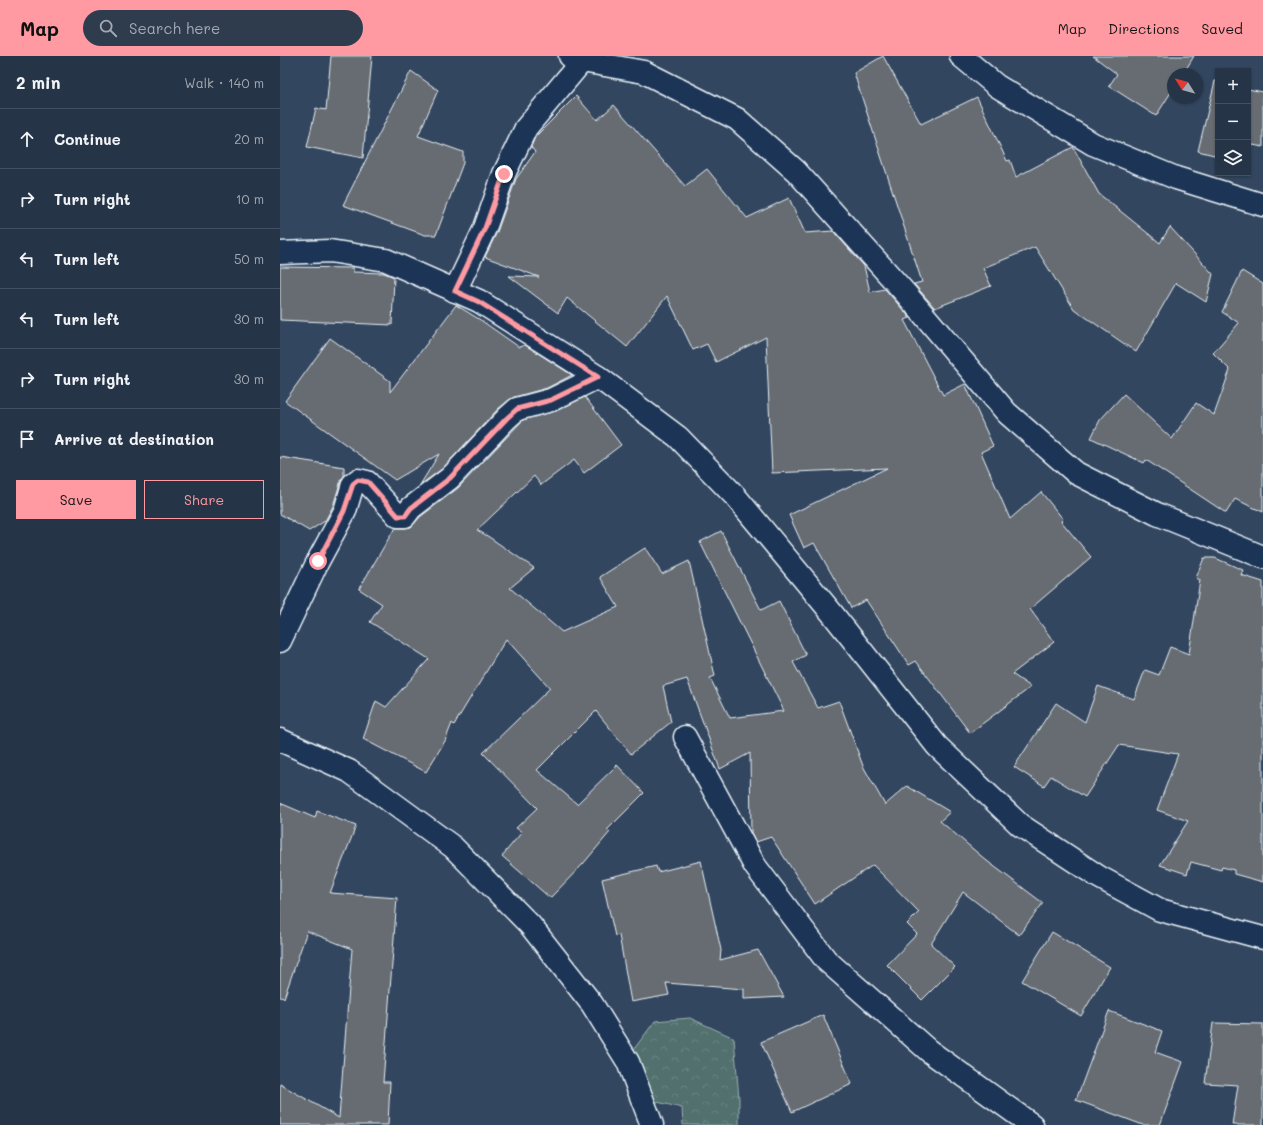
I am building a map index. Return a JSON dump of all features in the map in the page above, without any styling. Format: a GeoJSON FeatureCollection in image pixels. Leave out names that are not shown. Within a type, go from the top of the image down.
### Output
{"type":"FeatureCollection","features":[{"type":"Feature","properties":{"kind":"street"},"geometry":{"type":"LineString","coordinates":[[961,56],[997,86],[1093,144],[1176,178],[1263,204]]}},
{"type":"Feature","properties":{"kind":"street"},"geometry":{"type":"LineString","coordinates":[[455,291],[485,228],[504,174],[526,128],[580,58],[644,72],[737,119],[796,171],[907,295],[1007,413],[1076,473],[1157,514],[1263,557]]}},
{"type":"Feature","properties":{"kind":"street"},"geometry":{"type":"LineString","coordinates":[[280,253],[330,251],[386,260],[479,302],[598,377],[678,437],[735,496],[831,612],[937,746],[1020,825],[1098,877],[1160,910],[1263,938]]}},
{"type":"Feature","properties":{"kind":"street"},"geometry":{"type":"LineString","coordinates":[[280,640],[344,511],[353,484],[358,480],[368,482],[398,516],[405,516],[411,508],[450,478],[517,409],[551,400],[598,377]]}},
{"type":"Feature","properties":{"kind":"street"},"geometry":{"type":"LineString","coordinates":[[685,737],[755,866],[826,960],[929,1051],[1032,1125]]}},
{"type":"Feature","properties":{"kind":"street"},"geometry":{"type":"LineString","coordinates":[[280,740],[348,771],[452,847],[530,925],[592,1004],[628,1062],[652,1125]]}},
{"type":"Feature","properties":{"kind":"green space"},"geometry":{"type":"Polygon","coordinates":[[[690,1018],[734,1038],[739,1099],[739,1125],[683,1125],[682,1108],[649,1100],[628,1057],[655,1021],[690,1018]]]}},
{"type":"Feature","properties":{"kind":"building"},"geometry":{"type":"Polygon","coordinates":[[[331,56],[372,56],[363,158],[307,147],[316,108],[326,110],[331,56]]]}},
{"type":"Feature","properties":{"kind":"building"},"geometry":{"type":"Polygon","coordinates":[[[883,56],[921,124],[977,97],[1007,161],[1010,160],[1016,177],[1073,147],[1099,194],[1160,243],[1170,227],[1213,274],[1206,302],[1176,283],[1136,352],[1074,309],[1035,247],[983,268],[991,286],[935,308],[914,284],[922,282],[854,73],[883,56]]]}},
{"type":"Feature","properties":{"kind":"building"},"geometry":{"type":"Polygon","coordinates":[[[1093,56],[1194,56],[1187,68],[1167,68],[1167,99],[1156,116],[1109,86],[1117,74],[1093,56]]]}},
{"type":"Feature","properties":{"kind":"building"},"geometry":{"type":"Polygon","coordinates":[[[411,71],[438,90],[418,136],[463,152],[463,163],[436,235],[425,235],[343,205],[411,71]]]}},
{"type":"Feature","properties":{"kind":"building"},"geometry":{"type":"Polygon","coordinates":[[[1215,81],[1215,155],[1198,151],[1215,81]]]}},
{"type":"Feature","properties":{"kind":"building"},"geometry":{"type":"Polygon","coordinates":[[[1251,90],[1263,92],[1263,147],[1251,145],[1251,90]]]}},
{"type":"Feature","properties":{"kind":"building"},"geometry":{"type":"Polygon","coordinates":[[[576,96],[597,120],[614,105],[685,186],[707,169],[747,218],[789,198],[805,233],[833,231],[864,266],[870,292],[885,289],[910,318],[904,320],[943,395],[965,384],[993,446],[981,452],[1010,519],[1041,492],[1063,519],[1061,521],[1091,557],[1030,609],[1054,642],[1012,674],[1031,687],[970,733],[916,661],[909,665],[866,600],[851,608],[814,543],[804,548],[789,515],[887,468],[772,473],[766,337],[716,362],[707,344],[693,350],[667,296],[627,347],[567,298],[558,313],[509,276],[539,277],[485,257],[497,232],[516,179],[535,152],[531,147],[535,137],[576,96]]]}},
{"type":"Feature","properties":{"kind":"building"},"geometry":{"type":"Polygon","coordinates":[[[280,267],[353,268],[353,272],[384,273],[394,277],[392,325],[280,320],[280,267]]]}},
{"type":"Feature","properties":{"kind":"building"},"geometry":{"type":"Polygon","coordinates":[[[1242,271],[1263,284],[1263,512],[1235,499],[1226,513],[1146,460],[1144,463],[1091,438],[1100,420],[1124,394],[1172,439],[1196,403],[1214,415],[1230,370],[1213,353],[1239,323],[1222,312],[1242,271]]]}},
{"type":"Feature","properties":{"kind":"building"},"geometry":{"type":"Polygon","coordinates":[[[456,305],[519,347],[525,345],[572,375],[547,388],[514,397],[509,400],[498,409],[442,469],[420,485],[439,454],[395,480],[285,401],[330,338],[390,381],[390,392],[456,305]]]}},
{"type":"Feature","properties":{"kind":"building"},"geometry":{"type":"Polygon","coordinates":[[[585,397],[621,445],[584,473],[574,460],[541,485],[534,476],[477,530],[534,568],[510,588],[562,632],[618,607],[600,577],[645,548],[662,574],[689,561],[715,676],[710,678],[730,718],[784,711],[700,542],[721,531],[761,610],[779,601],[806,655],[793,662],[818,708],[839,701],[863,766],[885,805],[907,786],[950,812],[940,821],[987,861],[1043,903],[1019,935],[963,892],[931,944],[955,967],[922,1000],[887,965],[917,934],[907,924],[919,912],[873,865],[815,904],[771,837],[756,842],[751,833],[750,753],[720,769],[687,679],[663,686],[671,722],[631,754],[596,711],[537,770],[577,804],[617,765],[644,793],[607,830],[610,832],[583,864],[550,898],[502,856],[522,832],[516,828],[537,808],[483,753],[550,688],[506,639],[454,725],[452,723],[445,741],[426,772],[363,739],[376,701],[386,707],[429,659],[370,622],[382,604],[359,589],[393,531],[396,528],[411,527],[420,517],[458,488],[523,420],[556,411],[585,397]]]}},
{"type":"Feature","properties":{"kind":"building"},"geometry":{"type":"Polygon","coordinates":[[[280,457],[344,467],[344,476],[341,480],[333,506],[325,521],[309,531],[280,514],[280,457]]]}},
{"type":"Feature","properties":{"kind":"building"},"geometry":{"type":"Polygon","coordinates":[[[1204,558],[1215,558],[1243,570],[1241,575],[1263,582],[1263,882],[1234,874],[1234,870],[1222,867],[1221,870],[1191,862],[1187,874],[1160,865],[1188,821],[1157,810],[1178,754],[1119,745],[1085,797],[1051,776],[1044,786],[1014,767],[1056,703],[1085,722],[1098,686],[1134,699],[1145,670],[1159,675],[1170,647],[1189,654],[1200,580],[1196,578],[1204,558]]]}},
{"type":"Feature","properties":{"kind":"building"},"geometry":{"type":"Polygon","coordinates":[[[280,803],[315,818],[317,811],[356,826],[330,893],[397,898],[383,1082],[390,1082],[388,1125],[280,1125],[280,1084],[339,1118],[352,949],[307,931],[284,998],[280,997],[280,803]]]}},
{"type":"Feature","properties":{"kind":"building"},"geometry":{"type":"Polygon","coordinates":[[[701,861],[721,950],[720,960],[758,950],[784,997],[744,999],[744,989],[666,983],[669,995],[631,1002],[619,935],[615,936],[602,879],[656,866],[658,872],[701,861]]]}},
{"type":"Feature","properties":{"kind":"building"},"geometry":{"type":"Polygon","coordinates":[[[1052,932],[1110,967],[1081,1016],[1022,981],[1052,932]]]}},
{"type":"Feature","properties":{"kind":"building"},"geometry":{"type":"Polygon","coordinates":[[[1109,1011],[1162,1031],[1155,1052],[1183,1062],[1160,1125],[1143,1125],[1076,1100],[1109,1011]]]}},
{"type":"Feature","properties":{"kind":"building"},"geometry":{"type":"Polygon","coordinates":[[[823,1015],[852,1084],[792,1112],[761,1042],[823,1015]]]}},
{"type":"Feature","properties":{"kind":"building"},"geometry":{"type":"Polygon","coordinates":[[[1213,1023],[1263,1024],[1263,1125],[1232,1125],[1238,1085],[1205,1083],[1213,1023]]]}},
{"type":"Feature","properties":{"kind":"route"},"geometry":{"type":"LineString","coordinates":[[318,561],[344,511],[353,484],[358,480],[368,482],[398,516],[405,516],[411,508],[450,478],[517,409],[551,400],[598,377],[479,302],[455,291],[485,228],[504,174]]}}]}
